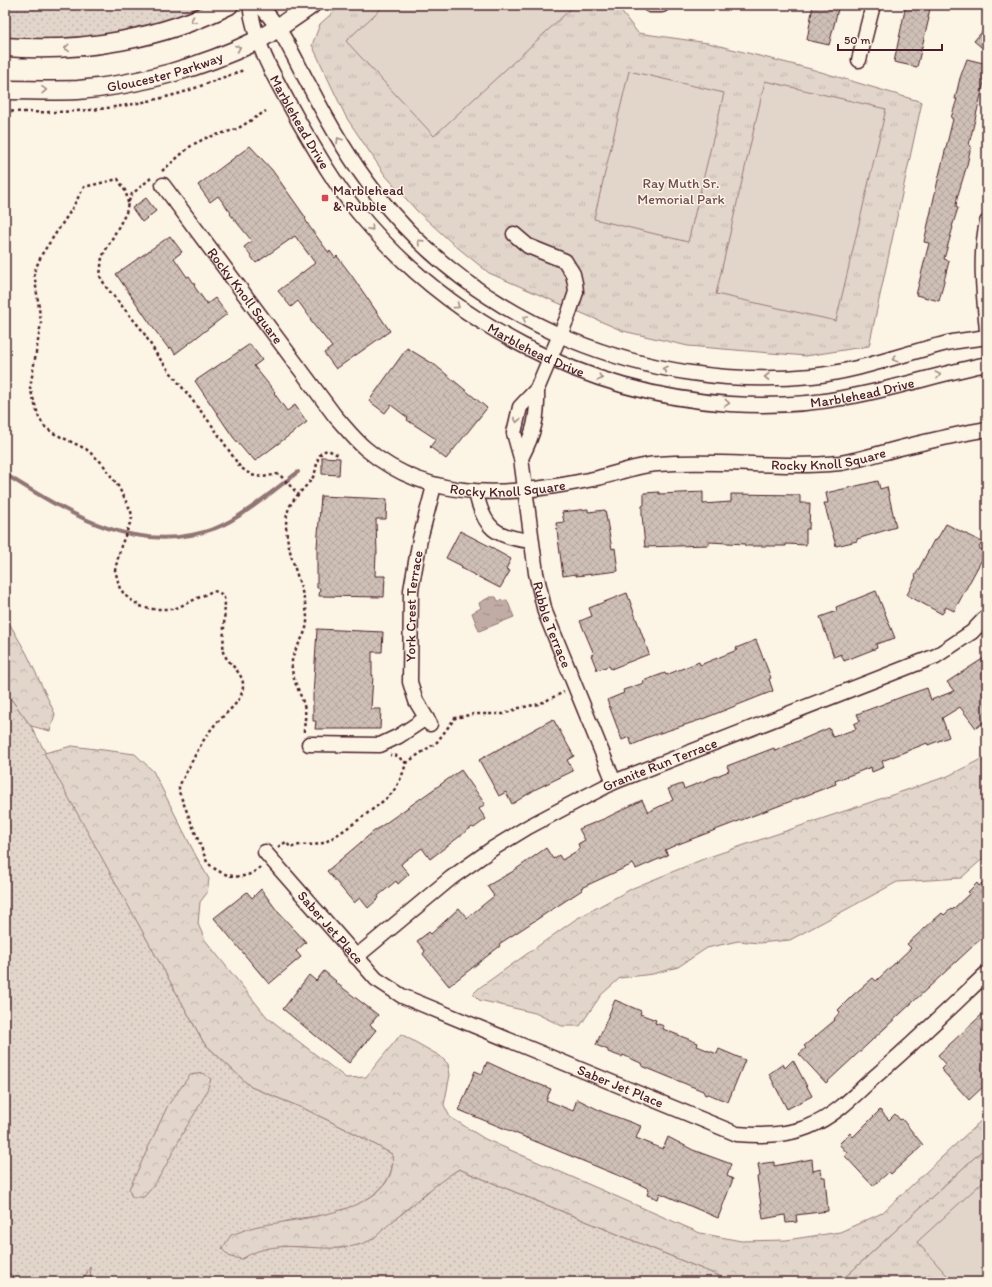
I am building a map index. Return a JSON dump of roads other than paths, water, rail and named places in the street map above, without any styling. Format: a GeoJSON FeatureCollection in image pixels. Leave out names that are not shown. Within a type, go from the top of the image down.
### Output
{"type":"FeatureCollection","features":[{"type":"Feature","properties":{"kind":"main road"},"geometry":{"type":"LineString","coordinates":[[5,47],[53,49],[92,46],[127,39],[180,25],[229,5]]}},
{"type":"Feature","properties":{"kind":"main road","name":"Gloucester Parkway"},"geometry":{"type":"LineString","coordinates":[[5,90],[78,90],[112,86],[155,77],[194,66],[258,40],[311,5]]}},
{"type":"Feature","properties":{"kind":"street","name":"Marblehead Drive"},"geometry":{"type":"LineString","coordinates":[[250,5],[258,40],[266,60],[314,148],[356,210],[381,239],[426,282],[460,308],[519,344],[550,360],[586,374],[641,390],[699,400],[754,405],[789,404],[841,399],[987,364]]}},
{"type":"Feature","properties":{"kind":"street","name":"Marblehead Drive"},"geometry":{"type":"LineString","coordinates":[[260,5],[278,28],[340,141],[376,194],[400,222],[425,246],[474,287],[531,321],[560,335],[596,350],[647,365],[704,374],[747,377],[803,376],[837,372],[884,362],[951,342],[987,337]]}},
{"type":"Feature","properties":{"kind":"street"},"geometry":{"type":"LineString","coordinates":[[650,5],[662,5]]}},
{"type":"Feature","properties":{"kind":"street"},"geometry":{"type":"LineString","coordinates":[[859,60],[873,5]]}},
{"type":"Feature","properties":{"kind":"street","name":"Rocky Knoll Square"},"geometry":{"type":"LineString","coordinates":[[160,178],[335,416],[350,434],[382,460],[404,474],[434,486],[476,493],[525,489],[597,478],[656,464],[680,462],[808,465],[841,462],[946,436],[987,429]]}},
{"type":"Feature","properties":{"kind":"street"},"geometry":{"type":"LineString","coordinates":[[987,222],[984,245],[983,286],[987,331]]}},
{"type":"Feature","properties":{"kind":"street","name":"Rubble Terrace"},"geometry":{"type":"LineString","coordinates":[[514,234],[528,246],[565,261],[573,274],[576,292],[538,389],[538,412],[533,435],[521,458]]}},
{"type":"Feature","properties":{"kind":"street","name":"Rubble Terrace"},"geometry":{"type":"LineString","coordinates":[[538,389],[520,407],[514,433],[521,458],[536,573],[545,612],[614,782]]}},
{"type":"Feature","properties":{"kind":"street","name":"York Crest Terrace"},"geometry":{"type":"LineString","coordinates":[[309,744],[380,745],[428,721],[416,701],[410,682],[411,590],[418,546],[434,486]]}},
{"type":"Feature","properties":{"kind":"street"},"geometry":{"type":"LineString","coordinates":[[476,493],[480,509],[491,528],[506,537],[532,541]]}},
{"type":"Feature","properties":{"kind":"street","name":"Granite Run Terrace"},"geometry":{"type":"LineString","coordinates":[[356,957],[450,878],[492,848],[528,827],[614,782],[936,656],[972,632],[987,616]]}},
{"type":"Feature","properties":{"kind":"street","name":"Saber Jet Place"},"geometry":{"type":"LineString","coordinates":[[268,854],[376,979],[402,996],[712,1125],[737,1134],[772,1136],[809,1127],[829,1116],[844,1105],[890,1064],[987,973]]}},
{"type":"Feature","properties":{"kind":"water"},"geometry":{"type":"Polygon","coordinates":[[[490,597],[496,597],[498,601],[507,600],[514,617],[479,631],[472,613],[481,608],[479,603],[490,597]]]}},
{"type":"Feature","properties":{"kind":"waterway"},"geometry":{"type":"LineString","coordinates":[[5,474],[54,504],[79,517],[132,535],[159,538],[187,536],[216,528],[237,517],[269,495],[298,472]]}},
{"type":"Feature","properties":{"kind":"place","name":"Marblehead & Rubble"},"geometry":{"type":"Point","coordinates":[325,198]}},
{"type":"Feature","properties":{"kind":"park label","name":"Ray Muth Sr. Memorial Park"},"geometry":{"type":"Point","coordinates":[681,192]}}]}
